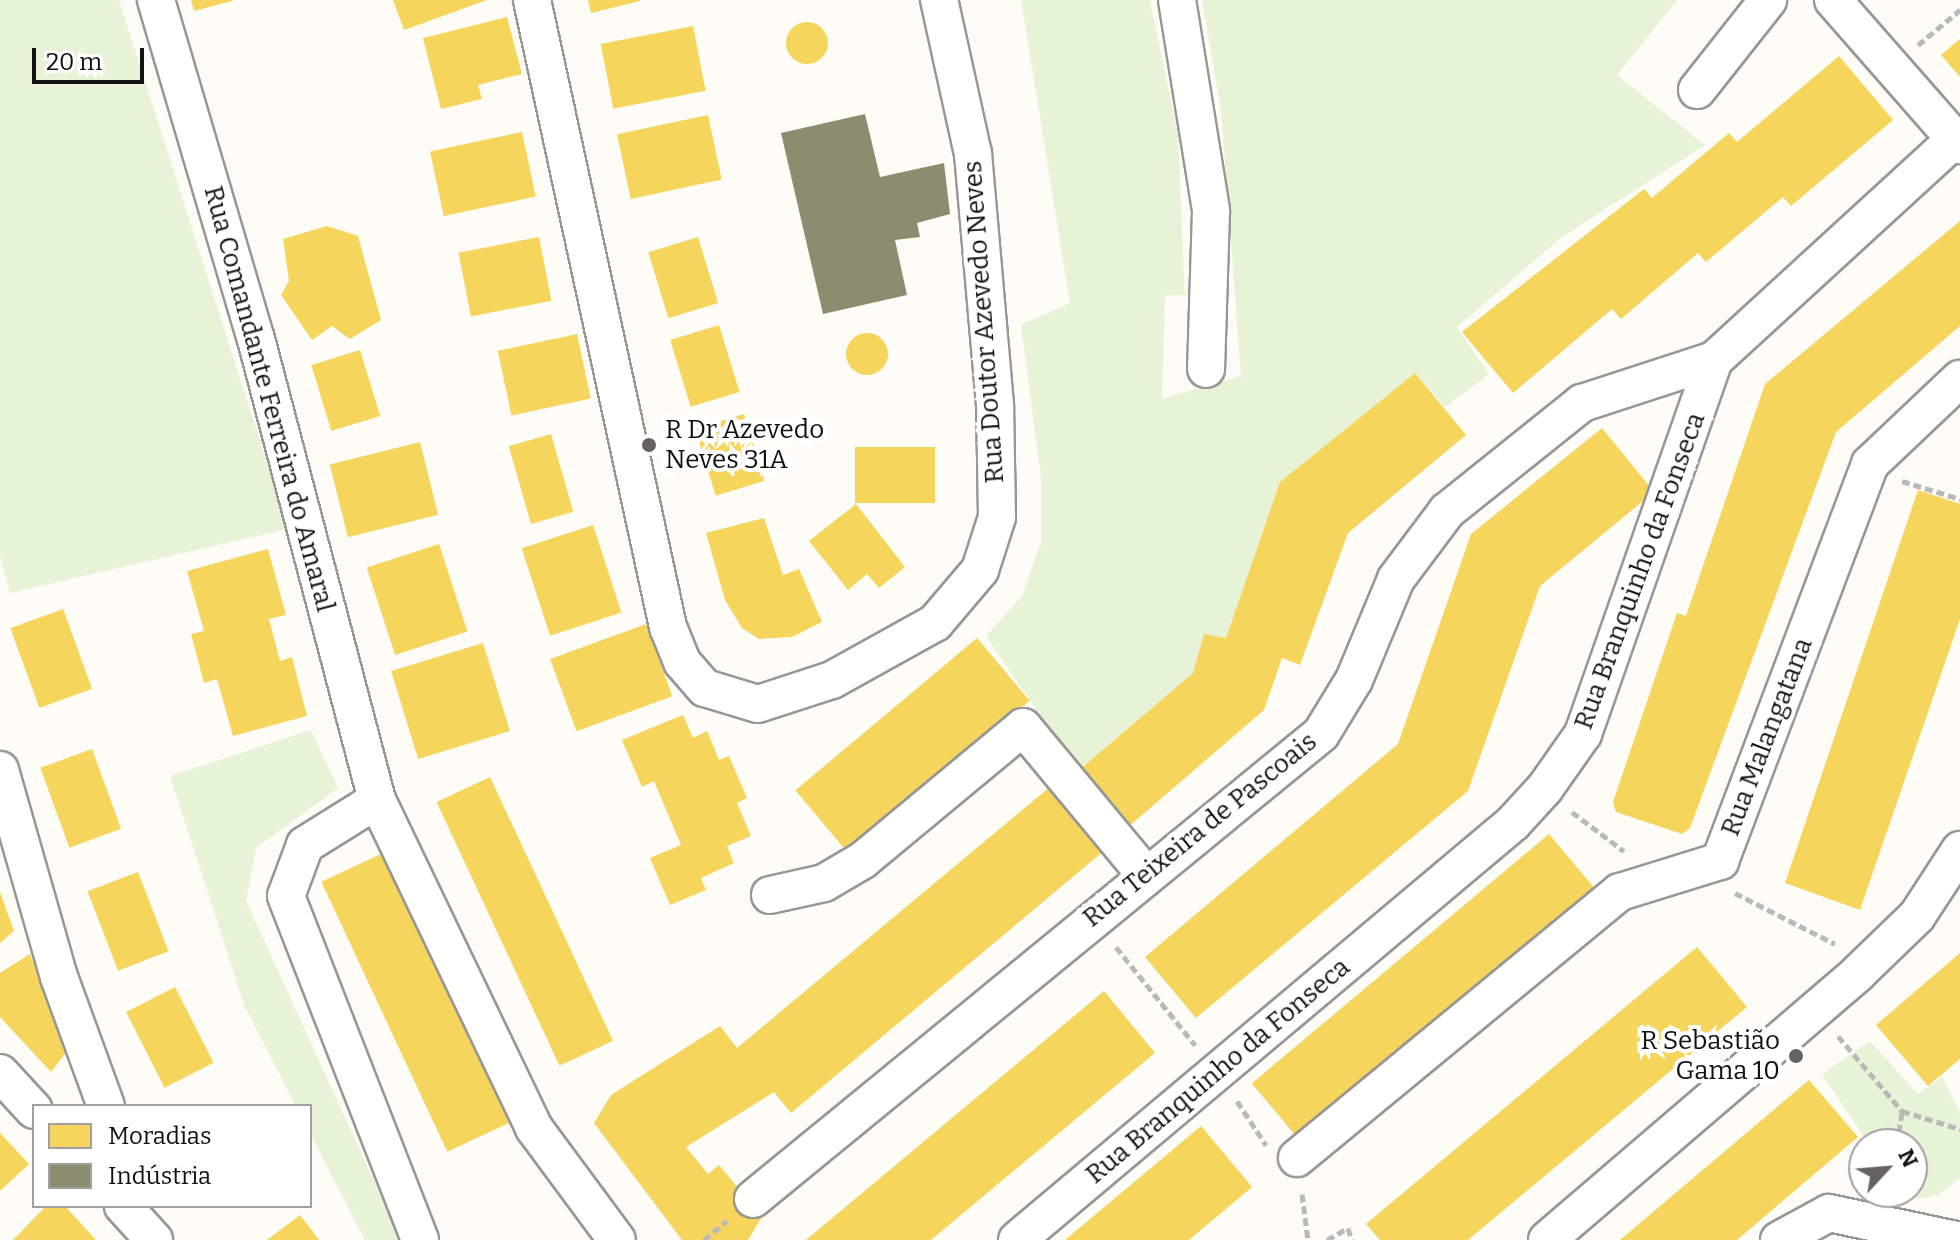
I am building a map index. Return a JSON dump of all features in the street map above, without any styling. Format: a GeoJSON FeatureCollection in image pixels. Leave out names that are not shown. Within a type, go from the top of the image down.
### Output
{"type":"FeatureCollection","features":[{"type":"Feature","properties":{"kind":"street","name":"Rua Comandante Ferreira do Amaral"},"geometry":{"type":"LineString","coordinates":[[156,0],[256,339],[377,800],[534,1128],[617,1240]]}},
{"type":"Feature","properties":{"kind":"street","name":"Rua Doutor Azevedo Neves"},"geometry":{"type":"LineString","coordinates":[[532,0],[668,627],[682,662],[705,688],[758,704],[832,680],[935,623],[980,570],[997,517],[995,405],[973,154],[939,0]]}},
{"type":"Feature","properties":{"kind":"street"},"geometry":{"type":"LineString","coordinates":[[1177,0],[1211,211],[1206,369]]}},
{"type":"Feature","properties":{"kind":"street"},"geometry":{"type":"LineString","coordinates":[[1697,90],[1768,0]]}},
{"type":"Feature","properties":{"kind":"street"},"geometry":{"type":"LineString","coordinates":[[1833,0],[1884,54],[1958,142]]}},
{"type":"Feature","properties":{"kind":"street","name":"Rua Branquinho da Fonseca"},"geometry":{"type":"LineString","coordinates":[[1017,1240],[1513,823],[1545,788],[1583,734],[1714,360],[1958,142]]}},
{"type":"Feature","properties":{"kind":"street","name":"Rua Teixeira de Pascoais"},"geometry":{"type":"LineString","coordinates":[[753,1199],[1321,734],[1354,680],[1396,579],[1447,511],[1582,403],[1714,360]]}},
{"type":"Feature","properties":{"kind":"street","name":"Rua Malangatana"},"geometry":{"type":"LineString","coordinates":[[1297,1158],[1620,892],[1720,861],[1867,470],[1960,379]]}},
{"type":"Feature","properties":{"kind":"street"},"geometry":{"type":"LineString","coordinates":[[770,895],[824,883],[863,860],[1023,727],[1146,875]]}},
{"type":"Feature","properties":{"kind":"street"},"geometry":{"type":"LineString","coordinates":[[0,770],[59,977],[105,1104]]}},
{"type":"Feature","properties":{"kind":"street"},"geometry":{"type":"LineString","coordinates":[[377,800],[305,845],[286,896],[420,1240]]}},
{"type":"Feature","properties":{"kind":"street"},"geometry":{"type":"LineString","coordinates":[[1547,1240],[1816,1011],[1917,916],[1960,850]]}},
{"type":"Feature","properties":{"kind":"street"},"geometry":{"type":"LineString","coordinates":[[0,1073],[32,1108]]}},
{"type":"Feature","properties":{"kind":"street"},"geometry":{"type":"LineString","coordinates":[[125,1208],[154,1240]]}},
{"type":"Feature","properties":{"kind":"street"},"geometry":{"type":"LineString","coordinates":[[143,1208],[154,1240]]}},
{"type":"Feature","properties":{"kind":"street"},"geometry":{"type":"LineString","coordinates":[[1779,1240],[1829,1213],[1956,1240]]}},
{"type":"Feature","properties":{"kind":"path"},"geometry":{"type":"LineString","coordinates":[[1884,54],[1960,10]]}},
{"type":"Feature","properties":{"kind":"path"},"geometry":{"type":"LineString","coordinates":[[1867,470],[1960,499]]}},
{"type":"Feature","properties":{"kind":"path"},"geometry":{"type":"LineString","coordinates":[[1816,1011],[1902,1111],[1960,1129]]}},
{"type":"Feature","properties":{"kind":"path"},"geometry":{"type":"LineString","coordinates":[[1899,1128],[1902,1111]]}},
{"type":"Feature","properties":{"kind":"path"},"geometry":{"type":"LineString","coordinates":[[1327,1240],[1348,1228],[1352,1240]]}},
{"type":"Feature","properties":{"kind":"green space"},"geometry":{"type":"Polygon","coordinates":[[[0,0],[119,0],[288,529],[10,593],[0,555],[0,0]]]}},
{"type":"Feature","properties":{"kind":"green space"},"geometry":{"type":"Polygon","coordinates":[[[1021,0],[1150,0],[1178,135],[1185,295],[1165,296],[1162,399],[1241,376],[1221,111],[1202,0],[1677,0],[1617,75],[1705,145],[1562,237],[1457,327],[1489,374],[1445,407],[1415,373],[1280,482],[1226,638],[1204,635],[1193,673],[1078,771],[986,636],[1022,596],[1041,542],[1041,478],[1021,325],[1070,303],[1021,0]]]}},
{"type":"Feature","properties":{"kind":"green space"},"geometry":{"type":"Polygon","coordinates":[[[311,730],[338,788],[256,848],[246,901],[401,1240],[365,1240],[312,1137],[312,1104],[295,1104],[245,1007],[170,776],[311,730]]]}},
{"type":"Feature","properties":{"kind":"green space"},"geometry":{"type":"Polygon","coordinates":[[[1870,1041],[1918,1094],[1942,1077],[1960,1113],[1960,1178],[1939,1195],[1928,1197],[1928,1128],[1858,1128],[1822,1074],[1870,1041]]]}},
{"type":"Feature","properties":{"kind":"building: Moradias"},"geometry":{"type":"Polygon","coordinates":[[[191,0],[232,0],[232,1],[194,11],[191,0]]]}},
{"type":"Feature","properties":{"kind":"building: Moradias"},"geometry":{"type":"Polygon","coordinates":[[[393,0],[487,0],[404,30],[393,0]]]}},
{"type":"Feature","properties":{"kind":"building: Moradias"},"geometry":{"type":"Polygon","coordinates":[[[588,0],[640,0],[640,1],[591,13],[588,0]]]}},
{"type":"Feature","properties":{"kind":"building: Moradias"},"geometry":{"type":"Polygon","coordinates":[[[507,17],[522,74],[478,85],[482,99],[441,109],[423,38],[507,17]]]}},
{"type":"Feature","properties":{"kind":"building: Moradias"},"geometry":{"type":"Polygon","coordinates":[[[807,22],[822,28],[828,43],[822,58],[807,64],[792,58],[786,43],[792,28],[807,22]]]}},
{"type":"Feature","properties":{"kind":"building: Moradias"},"geometry":{"type":"Polygon","coordinates":[[[693,26],[706,91],[613,109],[601,44],[693,26]]]}},
{"type":"Feature","properties":{"kind":"building: Moradias"},"geometry":{"type":"Polygon","coordinates":[[[1960,39],[1960,77],[1941,55],[1960,39]]]}},
{"type":"Feature","properties":{"kind":"building: Moradias"},"geometry":{"type":"Polygon","coordinates":[[[1839,56],[1893,120],[1791,206],[1783,197],[1706,262],[1698,253],[1621,319],[1612,309],[1513,393],[1462,332],[1644,189],[1652,198],[1729,133],[1737,142],[1839,56]]]}},
{"type":"Feature","properties":{"kind":"building: Moradias"},"geometry":{"type":"Polygon","coordinates":[[[708,115],[722,180],[631,199],[617,134],[708,115]]]}},
{"type":"Feature","properties":{"kind":"building: Moradias"},"geometry":{"type":"Polygon","coordinates":[[[522,132],[536,197],[444,216],[430,152],[522,132]]]}},
{"type":"Feature","properties":{"kind":"building: Moradias"},"geometry":{"type":"Polygon","coordinates":[[[1960,221],[1960,326],[1836,432],[1690,828],[1682,834],[1616,812],[1613,802],[1677,613],[1686,616],[1765,384],[1960,221]]]}},
{"type":"Feature","properties":{"kind":"building: Moradias"},"geometry":{"type":"Polygon","coordinates":[[[327,226],[358,236],[381,320],[350,339],[332,326],[312,340],[281,295],[289,281],[283,239],[327,226]]]}},
{"type":"Feature","properties":{"kind":"building: Moradias"},"geometry":{"type":"Polygon","coordinates":[[[539,237],[551,301],[471,316],[459,253],[539,237]]]}},
{"type":"Feature","properties":{"kind":"building: Moradias"},"geometry":{"type":"Polygon","coordinates":[[[698,237],[718,303],[668,318],[648,252],[698,237]]]}},
{"type":"Feature","properties":{"kind":"building: Moradias"},"geometry":{"type":"Polygon","coordinates":[[[719,325],[739,392],[691,407],[670,340],[719,325]]]}},
{"type":"Feature","properties":{"kind":"building: Moradias"},"geometry":{"type":"Polygon","coordinates":[[[867,333],[882,339],[888,354],[882,369],[867,375],[852,369],[846,354],[852,339],[867,333]]]}},
{"type":"Feature","properties":{"kind":"building: Moradias"},"geometry":{"type":"Polygon","coordinates":[[[577,334],[591,399],[511,415],[498,351],[577,334]]]}},
{"type":"Feature","properties":{"kind":"building: Moradias"},"geometry":{"type":"Polygon","coordinates":[[[360,350],[380,416],[331,431],[311,365],[360,350]]]}},
{"type":"Feature","properties":{"kind":"building: Moradias"},"geometry":{"type":"Polygon","coordinates":[[[1415,373],[1466,435],[1348,533],[1300,665],[1282,658],[1264,710],[1127,828],[1078,771],[1193,673],[1204,634],[1226,638],[1280,482],[1415,373]]]}},
{"type":"Feature","properties":{"kind":"building: Moradias"},"geometry":{"type":"Polygon","coordinates":[[[744,414],[764,481],[716,496],[695,429],[744,414]]]}},
{"type":"Feature","properties":{"kind":"building: Moradias"},"geometry":{"type":"Polygon","coordinates":[[[1602,428],[1654,492],[1540,586],[1468,791],[1196,1018],[1145,957],[1398,744],[1471,534],[1602,428]]]}},
{"type":"Feature","properties":{"kind":"building: Moradias"},"geometry":{"type":"Polygon","coordinates":[[[551,434],[573,512],[531,524],[509,446],[551,434]]]}},
{"type":"Feature","properties":{"kind":"building: Moradias"},"geometry":{"type":"Polygon","coordinates":[[[420,442],[438,515],[348,537],[330,464],[420,442]]]}},
{"type":"Feature","properties":{"kind":"building: Moradias"},"geometry":{"type":"Polygon","coordinates":[[[855,447],[935,447],[935,503],[855,503],[855,447]]]}},
{"type":"Feature","properties":{"kind":"building: Moradias"},"geometry":{"type":"Polygon","coordinates":[[[1918,490],[1960,504],[1960,619],[1860,910],[1785,883],[1918,490]]]}},
{"type":"Feature","properties":{"kind":"building: Moradias"},"geometry":{"type":"Polygon","coordinates":[[[856,504],[905,567],[879,588],[867,574],[848,590],[809,541],[856,504]]]}},
{"type":"Feature","properties":{"kind":"building: Moradias"},"geometry":{"type":"Polygon","coordinates":[[[764,518],[783,575],[799,569],[822,622],[792,637],[759,639],[742,628],[725,600],[706,533],[764,518]]]}},
{"type":"Feature","properties":{"kind":"building: Moradias"},"geometry":{"type":"Polygon","coordinates":[[[593,525],[621,612],[550,636],[522,548],[593,525]]]}},
{"type":"Feature","properties":{"kind":"building: Moradias"},"geometry":{"type":"Polygon","coordinates":[[[439,544],[467,631],[395,655],[367,567],[439,544]]]}},
{"type":"Feature","properties":{"kind":"building: Moradias"},"geometry":{"type":"Polygon","coordinates":[[[268,549],[286,615],[269,619],[280,661],[292,657],[307,716],[233,736],[217,679],[204,683],[191,634],[204,631],[187,571],[268,549]]]}},
{"type":"Feature","properties":{"kind":"building: Moradias"},"geometry":{"type":"Polygon","coordinates":[[[63,609],[92,689],[39,708],[10,628],[63,609]]]}},
{"type":"Feature","properties":{"kind":"building: Moradias"},"geometry":{"type":"Polygon","coordinates":[[[646,624],[672,696],[576,731],[550,659],[646,624]]]}},
{"type":"Feature","properties":{"kind":"building: Moradias"},"geometry":{"type":"Polygon","coordinates":[[[977,638],[1030,701],[848,853],[795,790],[977,638]]]}},
{"type":"Feature","properties":{"kind":"building: Moradias"},"geometry":{"type":"Polygon","coordinates":[[[483,643],[510,731],[418,759],[391,671],[483,643]]]}},
{"type":"Feature","properties":{"kind":"building: Moradias"},"geometry":{"type":"Polygon","coordinates":[[[683,715],[693,738],[707,731],[719,760],[729,756],[747,798],[737,803],[751,836],[727,846],[734,863],[701,878],[706,890],[670,905],[650,858],[681,845],[654,781],[642,787],[622,740],[683,715]]]}},
{"type":"Feature","properties":{"kind":"building: Moradias"},"geometry":{"type":"Polygon","coordinates":[[[92,749],[121,829],[69,848],[40,768],[92,749]]]}},
{"type":"Feature","properties":{"kind":"building: Moradias"},"geometry":{"type":"Polygon","coordinates":[[[490,777],[613,1041],[560,1066],[437,802],[490,777]]]}},
{"type":"Feature","properties":{"kind":"building: Moradias"},"geometry":{"type":"Polygon","coordinates":[[[1057,781],[1111,845],[791,1113],[774,1092],[686,1147],[708,1174],[719,1165],[762,1217],[748,1240],[682,1240],[594,1123],[611,1095],[720,1026],[737,1048],[1057,781]]]}},
{"type":"Feature","properties":{"kind":"building: Moradias"},"geometry":{"type":"Polygon","coordinates":[[[1549,834],[1600,895],[1303,1144],[1252,1083],[1549,834]]]}},
{"type":"Feature","properties":{"kind":"building: Moradias"},"geometry":{"type":"Polygon","coordinates":[[[383,853],[509,1123],[447,1152],[321,882],[383,853]]]}},
{"type":"Feature","properties":{"kind":"building: Moradias"},"geometry":{"type":"Polygon","coordinates":[[[138,872],[168,951],[118,971],[88,891],[138,872]]]}},
{"type":"Feature","properties":{"kind":"building: Moradias"},"geometry":{"type":"Polygon","coordinates":[[[0,892],[14,931],[0,943],[0,892]]]}},
{"type":"Feature","properties":{"kind":"building: Moradias"},"geometry":{"type":"Polygon","coordinates":[[[1697,947],[1747,1007],[1468,1240],[1380,1240],[1366,1224],[1697,947]]]}},
{"type":"Feature","properties":{"kind":"building: Moradias"},"geometry":{"type":"Polygon","coordinates":[[[1960,953],[1960,1059],[1928,1086],[1876,1025],[1960,953]]]}},
{"type":"Feature","properties":{"kind":"building: Moradias"},"geometry":{"type":"Polygon","coordinates":[[[30,954],[68,1050],[51,1072],[0,1017],[0,973],[30,954]]]}},
{"type":"Feature","properties":{"kind":"building: Moradias"},"geometry":{"type":"Polygon","coordinates":[[[175,987],[214,1063],[165,1088],[126,1012],[175,987]]]}},
{"type":"Feature","properties":{"kind":"building: Moradias"},"geometry":{"type":"Polygon","coordinates":[[[1104,991],[1155,1053],[931,1240],[806,1240],[1104,991]]]}},
{"type":"Feature","properties":{"kind":"building: Moradias"},"geometry":{"type":"Polygon","coordinates":[[[1809,1080],[1850,1128],[1848,1146],[1737,1240],[1620,1240],[1809,1080]]]}},
{"type":"Feature","properties":{"kind":"building: Moradias"},"geometry":{"type":"Polygon","coordinates":[[[1201,1126],[1252,1187],[1189,1240],[1065,1240],[1201,1126]]]}},
{"type":"Feature","properties":{"kind":"building: Moradias"},"geometry":{"type":"Polygon","coordinates":[[[0,1133],[29,1164],[0,1191],[0,1133]]]}},
{"type":"Feature","properties":{"kind":"building: Moradias"},"geometry":{"type":"Polygon","coordinates":[[[44,1208],[67,1208],[96,1240],[13,1240],[44,1208]]]}},
{"type":"Feature","properties":{"kind":"building: Moradias"},"geometry":{"type":"Polygon","coordinates":[[[300,1215],[319,1240],[267,1240],[300,1215]]]}},
{"type":"Feature","properties":{"kind":"building: Indústria"},"geometry":{"type":"Polygon","coordinates":[[[865,114],[880,177],[944,163],[950,214],[917,223],[920,237],[895,240],[907,295],[823,314],[781,133],[865,114]]]}},
{"type":"Feature","properties":{"kind":"place","name":"R Dr Azevedo Neves 31A"},"geometry":{"type":"Point","coordinates":[649,445]}},
{"type":"Feature","properties":{"kind":"place","name":"R Sebastião Gama 10"},"geometry":{"type":"Point","coordinates":[1796,1056]}}]}
